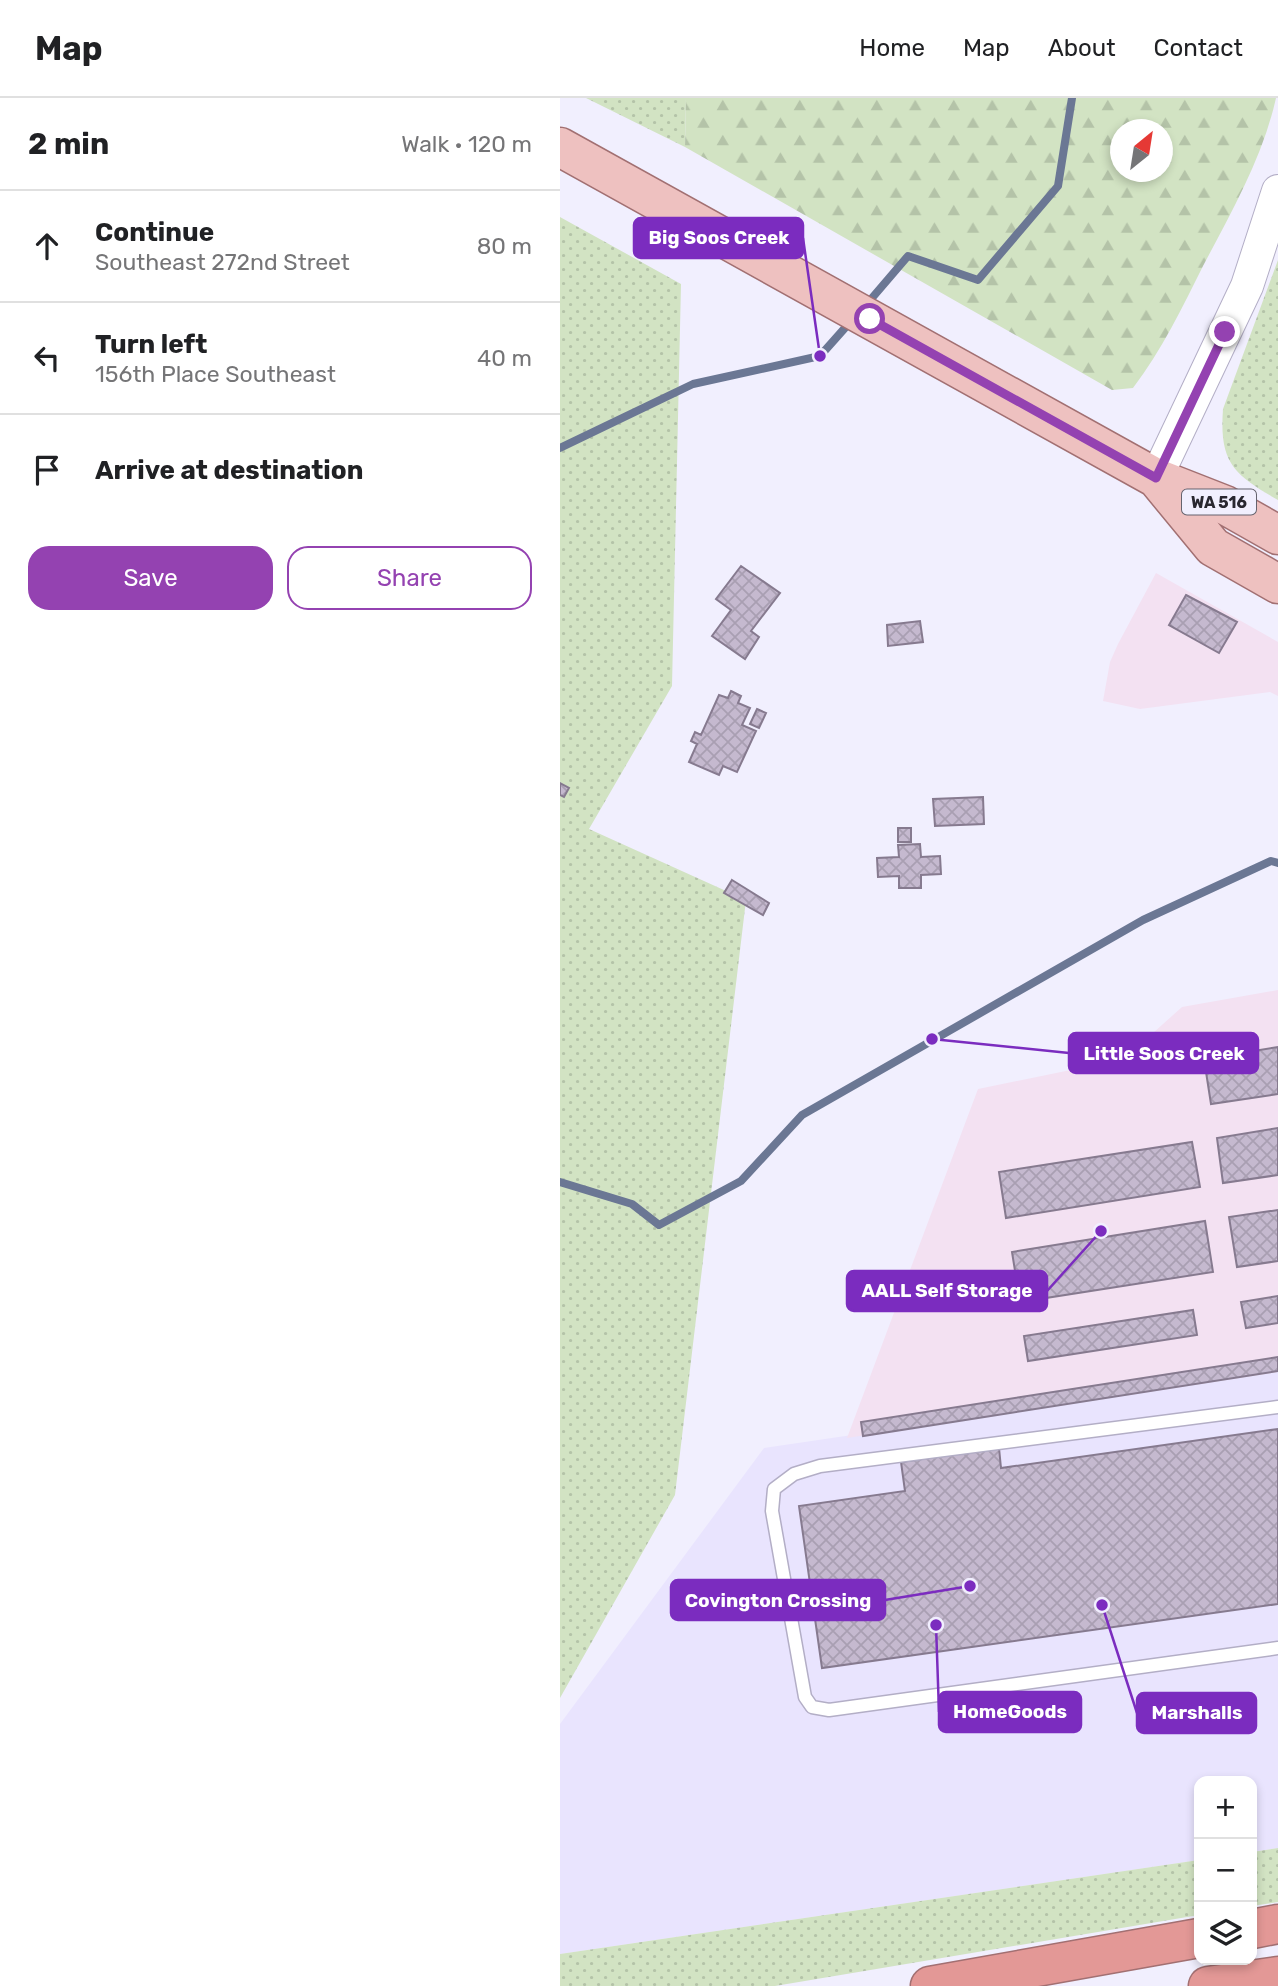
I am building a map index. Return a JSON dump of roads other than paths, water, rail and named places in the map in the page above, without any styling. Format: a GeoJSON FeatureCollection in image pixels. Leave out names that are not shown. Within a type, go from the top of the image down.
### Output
{"type":"FeatureCollection","features":[{"type":"Feature","properties":{"kind":"highway"},"geometry":{"type":"LineString","coordinates":[[1257,1928],[1278,1924]]}},
{"type":"Feature","properties":{"kind":"highway"},"geometry":{"type":"LineString","coordinates":[[930,1986],[1194,1939]]}},
{"type":"Feature","properties":{"kind":"highway"},"geometry":{"type":"LineString","coordinates":[[1208,1986],[1278,1976]]}},
{"type":"Feature","properties":{"kind":"main road","name":"WA 516"},"geometry":{"type":"LineString","coordinates":[[560,147],[1156,478],[1224,505],[1278,535]]}},
{"type":"Feature","properties":{"kind":"main road","name":"WA 516"},"geometry":{"type":"LineString","coordinates":[[1156,478],[1213,547],[1278,583]]}},
{"type":"Feature","properties":{"kind":"street"},"geometry":{"type":"LineString","coordinates":[[1156,478],[1247,286],[1278,191]]}},
{"type":"Feature","properties":{"kind":"lane"},"geometry":{"type":"LineString","coordinates":[[1278,1408],[820,1466],[794,1474],[774,1489],[772,1511],[805,1697],[812,1707],[829,1710],[1278,1648]]}},
{"type":"Feature","properties":{"kind":"waterway"},"geometry":{"type":"LineString","coordinates":[[866,305],[908,256],[978,280],[1058,186],[1072,98]]}},
{"type":"Feature","properties":{"kind":"waterway"},"geometry":{"type":"LineString","coordinates":[[560,448],[693,384],[820,356],[852,320]]}},
{"type":"Feature","properties":{"kind":"waterway"},"geometry":{"type":"LineString","coordinates":[[560,1182],[632,1204],[659,1225],[741,1181],[802,1115],[1143,920],[1271,861],[1278,863]]}},
{"type":"Feature","properties":{"kind":"place","name":"Big Soos Creek"},"geometry":{"type":"Point","coordinates":[820,356]}},
{"type":"Feature","properties":{"kind":"place","name":"Little Soos Creek"},"geometry":{"type":"Point","coordinates":[932,1039]}},
{"type":"Feature","properties":{"kind":"place","name":"AALL Self Storage"},"geometry":{"type":"Point","coordinates":[1101,1231]}},
{"type":"Feature","properties":{"kind":"place","name":"Covington Crossing"},"geometry":{"type":"Point","coordinates":[970,1586]}},
{"type":"Feature","properties":{"kind":"place","name":"Marshalls"},"geometry":{"type":"Point","coordinates":[1102,1605]}},
{"type":"Feature","properties":{"kind":"place","name":"HomeGoods"},"geometry":{"type":"Point","coordinates":[936,1625]}}]}
